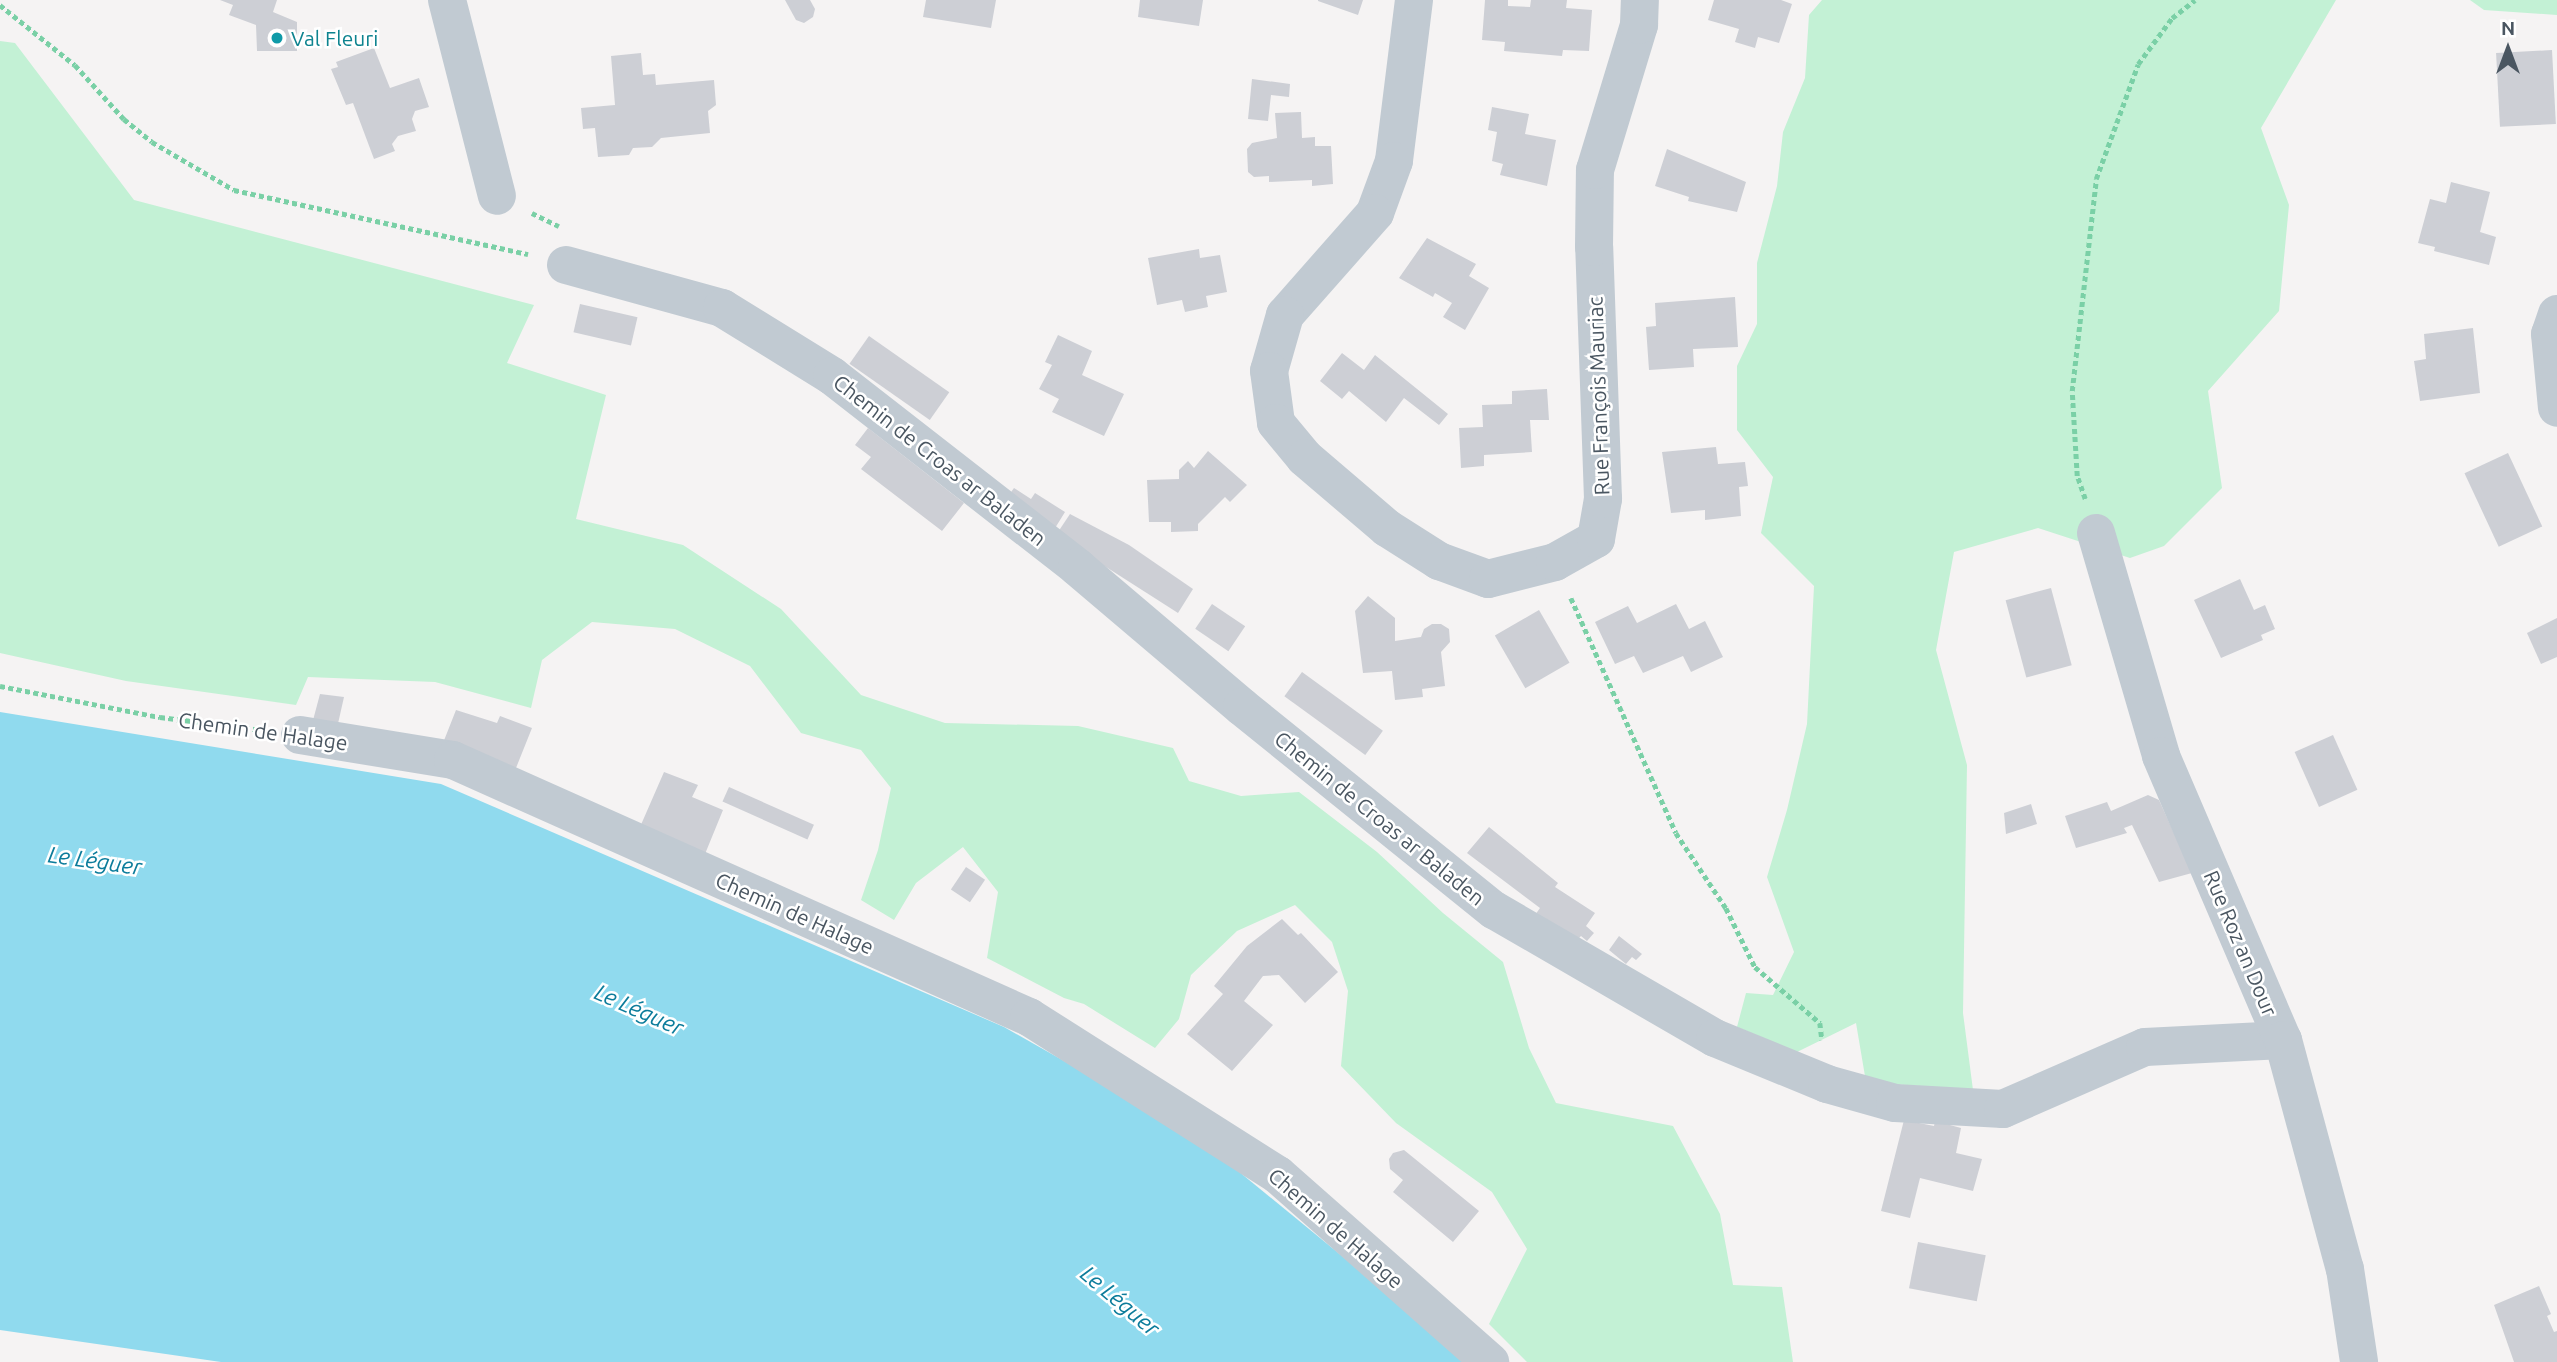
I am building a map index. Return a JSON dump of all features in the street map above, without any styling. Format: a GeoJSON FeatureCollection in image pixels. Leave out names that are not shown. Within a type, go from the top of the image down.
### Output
{"type":"FeatureCollection","features":[{"type":"Feature","properties":{"kind":"street"},"geometry":{"type":"LineString","coordinates":[[447,0],[497,196]]}},
{"type":"Feature","properties":{"kind":"street","name":"Rue François Mauriac"},"geometry":{"type":"LineString","coordinates":[[1414,0],[1394,161],[1375,213],[1285,315],[1269,371],[1276,423],[1305,458],[1387,527],[1439,561],[1488,579],[1555,562],[1596,539],[1603,499],[1594,247],[1595,170],[1639,24],[1640,0]]}},
{"type":"Feature","properties":{"kind":"street","name":"Chemin de Croas ar Baladen"},"geometry":{"type":"LineString","coordinates":[[566,265],[722,308],[832,376],[1077,567],[1242,707],[1494,910],[1715,1038],[1827,1084],[1895,1104],[2003,1109],[2145,1047],[2283,1040]]}},
{"type":"Feature","properties":{"kind":"street"},"geometry":{"type":"LineString","coordinates":[[2557,314],[2550,334],[2557,408]]}},
{"type":"Feature","properties":{"kind":"street","name":"Rue Roz an Dour"},"geometry":{"type":"LineString","coordinates":[[2096,533],[2161,756],[2283,1040],[2345,1269],[2359,1362]]}},
{"type":"Feature","properties":{"kind":"street","name":"Chemin de Halage"},"geometry":{"type":"LineString","coordinates":[[300,735],[453,760],[1029,1017],[1278,1175],[1490,1362]]}},
{"type":"Feature","properties":{"kind":"path"},"geometry":{"type":"LineString","coordinates":[[2096,533],[2077,476],[2072,391],[2096,179],[2138,64],[2172,18],[2195,0]]}},
{"type":"Feature","properties":{"kind":"path"},"geometry":{"type":"LineString","coordinates":[[0,5],[75,65],[124,119],[152,142],[233,190],[491,244],[566,265]]}},
{"type":"Feature","properties":{"kind":"path"},"geometry":{"type":"LineString","coordinates":[[1555,562],[1676,833],[1726,908],[1755,967],[1820,1023]]}},
{"type":"Feature","properties":{"kind":"path","name":"Chemin de Halage"},"geometry":{"type":"LineString","coordinates":[[0,685],[160,717],[300,735]]}},
{"type":"Feature","properties":{"kind":"green space"},"geometry":{"type":"Polygon","coordinates":[[[1822,0],[2336,0],[2261,128],[2289,205],[2279,311],[2208,391],[2222,488],[2164,546],[2130,558],[2038,528],[1954,552],[1936,650],[1967,765],[1963,1013],[1973,1090],[1866,1082],[1856,1023],[1797,1052],[1737,1027],[1746,993],[1773,995],[1794,952],[1767,877],[1787,810],[1807,724],[1814,586],[1761,533],[1773,477],[1737,430],[1737,366],[1757,324],[1757,263],[1777,186],[1783,132],[1805,78],[1809,15],[1822,0]]]}},
{"type":"Feature","properties":{"kind":"green space"},"geometry":{"type":"Polygon","coordinates":[[[2470,0],[2557,0],[2557,15],[2484,10],[2470,0]]]}},
{"type":"Feature","properties":{"kind":"green space"},"geometry":{"type":"Polygon","coordinates":[[[0,41],[15,43],[134,200],[534,305],[507,363],[606,395],[576,519],[683,545],[781,609],[861,695],[945,723],[1078,726],[1173,748],[1189,781],[1241,796],[1299,792],[1377,852],[1443,913],[1503,962],[1529,1048],[1556,1103],[1673,1126],[1720,1214],[1733,1285],[1782,1287],[1793,1362],[1527,1362],[1489,1324],[1527,1249],[1492,1192],[1396,1123],[1341,1066],[1348,991],[1332,942],[1295,905],[1237,931],[1191,975],[1179,1019],[1155,1048],[1084,1004],[1064,998],[987,958],[998,892],[963,847],[916,883],[894,920],[861,900],[878,850],[891,788],[861,750],[801,733],[750,666],[675,629],[592,622],[542,660],[531,708],[435,682],[308,677],[296,705],[126,681],[0,653],[0,41]]]}},
{"type":"Feature","properties":{"kind":"water","name":"Le Léguer"},"geometry":{"type":"Polygon","coordinates":[[[0,712],[441,784],[1004,1027],[1193,1134],[1353,1265],[1464,1362],[221,1362],[0,1330],[0,712]]]}},
{"type":"Feature","properties":{"kind":"building","name":"Val Fleuri"},"geometry":{"type":"Polygon","coordinates":[[[220,0],[277,0],[273,12],[297,22],[297,51],[257,51],[256,25],[229,15],[233,5],[220,0]]]}},
{"type":"Feature","properties":{"kind":"building"},"geometry":{"type":"Polygon","coordinates":[[[785,0],[810,0],[815,9],[813,17],[804,23],[796,20],[785,0]]]}},
{"type":"Feature","properties":{"kind":"building"},"geometry":{"type":"Polygon","coordinates":[[[926,0],[996,0],[991,28],[923,17],[926,0]]]}},
{"type":"Feature","properties":{"kind":"building"},"geometry":{"type":"Polygon","coordinates":[[[1140,0],[1203,0],[1199,26],[1138,17],[1140,0]]]}},
{"type":"Feature","properties":{"kind":"building"},"geometry":{"type":"Polygon","coordinates":[[[1318,0],[1363,0],[1358,15],[1318,1],[1318,0]]]}},
{"type":"Feature","properties":{"kind":"building"},"geometry":{"type":"Polygon","coordinates":[[[1485,0],[1508,0],[1508,6],[1530,7],[1531,0],[1567,0],[1566,8],[1592,10],[1589,51],[1563,50],[1562,56],[1504,51],[1505,42],[1482,40],[1485,0]]]}},
{"type":"Feature","properties":{"kind":"building"},"geometry":{"type":"Polygon","coordinates":[[[1714,0],[1781,0],[1792,4],[1779,43],[1758,37],[1755,48],[1735,42],[1739,29],[1708,20],[1714,0]]]}},
{"type":"Feature","properties":{"kind":"building"},"geometry":{"type":"Polygon","coordinates":[[[374,48],[390,88],[419,78],[429,107],[415,111],[412,119],[416,131],[398,136],[392,144],[395,151],[374,159],[353,103],[346,105],[331,69],[338,67],[336,62],[374,48]]]}},
{"type":"Feature","properties":{"kind":"building"},"geometry":{"type":"Polygon","coordinates":[[[2552,50],[2556,124],[2500,127],[2496,53],[2552,50]]]}},
{"type":"Feature","properties":{"kind":"building"},"geometry":{"type":"Polygon","coordinates":[[[641,53],[643,75],[655,74],[656,85],[714,80],[716,105],[708,111],[710,133],[661,138],[652,147],[633,148],[629,155],[598,157],[595,128],[583,129],[581,108],[615,105],[611,56],[641,53]]]}},
{"type":"Feature","properties":{"kind":"building"},"geometry":{"type":"Polygon","coordinates":[[[1252,79],[1290,84],[1289,97],[1271,95],[1268,121],[1248,119],[1252,79]]]}},
{"type":"Feature","properties":{"kind":"building"},"geometry":{"type":"Polygon","coordinates":[[[1492,107],[1529,114],[1525,134],[1556,140],[1547,186],[1500,175],[1503,164],[1492,161],[1497,132],[1488,130],[1492,107]]]}},
{"type":"Feature","properties":{"kind":"building"},"geometry":{"type":"Polygon","coordinates":[[[1301,112],[1302,138],[1315,137],[1315,146],[1331,146],[1333,184],[1312,186],[1312,180],[1269,182],[1269,176],[1254,177],[1248,172],[1247,149],[1252,143],[1277,138],[1275,113],[1301,112]]]}},
{"type":"Feature","properties":{"kind":"building"},"geometry":{"type":"Polygon","coordinates":[[[1667,149],[1746,182],[1737,212],[1688,201],[1689,197],[1655,186],[1667,149]]]}},
{"type":"Feature","properties":{"kind":"building"},"geometry":{"type":"Polygon","coordinates":[[[2451,182],[2490,192],[2480,232],[2496,237],[2489,265],[2434,251],[2435,247],[2418,243],[2430,199],[2446,203],[2451,182]]]}},
{"type":"Feature","properties":{"kind":"building"},"geometry":{"type":"Polygon","coordinates":[[[1427,238],[1476,264],[1469,276],[1489,288],[1465,330],[1443,317],[1452,303],[1435,293],[1433,297],[1399,278],[1427,238]]]}},
{"type":"Feature","properties":{"kind":"building"},"geometry":{"type":"Polygon","coordinates":[[[1199,249],[1200,258],[1220,255],[1227,292],[1206,296],[1208,307],[1185,312],[1182,300],[1157,305],[1148,258],[1199,249]]]}},
{"type":"Feature","properties":{"kind":"building"},"geometry":{"type":"Polygon","coordinates":[[[1735,297],[1738,347],[1693,349],[1694,367],[1649,370],[1646,327],[1656,326],[1655,303],[1735,297]]]}},
{"type":"Feature","properties":{"kind":"building"},"geometry":{"type":"Polygon","coordinates":[[[580,304],[637,317],[631,346],[573,332],[580,304]]]}},
{"type":"Feature","properties":{"kind":"building"},"geometry":{"type":"Polygon","coordinates":[[[2473,328],[2480,393],[2420,401],[2414,361],[2426,359],[2424,334],[2473,328]]]}},
{"type":"Feature","properties":{"kind":"building"},"geometry":{"type":"Polygon","coordinates":[[[1058,335],[1092,351],[1082,375],[1124,394],[1104,436],[1052,412],[1059,399],[1039,389],[1052,365],[1045,362],[1058,335]]]}},
{"type":"Feature","properties":{"kind":"building"},"geometry":{"type":"Polygon","coordinates":[[[869,336],[949,392],[930,420],[849,364],[869,336]]]}},
{"type":"Feature","properties":{"kind":"building"},"geometry":{"type":"Polygon","coordinates":[[[1342,353],[1364,370],[1375,355],[1448,414],[1439,425],[1404,398],[1386,422],[1349,391],[1342,399],[1320,381],[1342,353]]]}},
{"type":"Feature","properties":{"kind":"building"},"geometry":{"type":"Polygon","coordinates":[[[1547,389],[1549,420],[1530,420],[1532,452],[1484,455],[1484,466],[1461,468],[1459,428],[1483,427],[1482,405],[1512,404],[1512,391],[1547,389]]]}},
{"type":"Feature","properties":{"kind":"building"},"geometry":{"type":"Polygon","coordinates":[[[868,428],[964,503],[942,531],[861,469],[871,457],[855,445],[868,428]]]}},
{"type":"Feature","properties":{"kind":"building"},"geometry":{"type":"Polygon","coordinates":[[[1716,447],[1718,464],[1745,462],[1748,486],[1739,487],[1741,516],[1705,520],[1705,510],[1671,513],[1662,452],[1716,447]]]}},
{"type":"Feature","properties":{"kind":"building"},"geometry":{"type":"Polygon","coordinates":[[[1208,451],[1247,485],[1230,502],[1225,497],[1198,524],[1198,531],[1171,532],[1171,522],[1149,522],[1147,480],[1179,479],[1179,470],[1188,461],[1194,468],[1208,451]]]}},
{"type":"Feature","properties":{"kind":"building"},"geometry":{"type":"Polygon","coordinates":[[[2508,453],[2542,526],[2499,547],[2464,473],[2508,453]]]}},
{"type":"Feature","properties":{"kind":"building"},"geometry":{"type":"Polygon","coordinates":[[[1014,488],[1031,499],[1035,493],[1065,512],[1052,533],[1006,499],[1014,488]]]}},
{"type":"Feature","properties":{"kind":"building"},"geometry":{"type":"Polygon","coordinates":[[[1070,514],[1129,545],[1193,589],[1178,613],[1056,535],[1070,514]]]}},
{"type":"Feature","properties":{"kind":"building"},"geometry":{"type":"Polygon","coordinates":[[[2240,579],[2254,610],[2265,605],[2275,629],[2261,635],[2263,640],[2221,658],[2194,600],[2240,579]]]}},
{"type":"Feature","properties":{"kind":"building"},"geometry":{"type":"Polygon","coordinates":[[[2051,588],[2072,665],[2026,677],[2006,600],[2051,588]]]}},
{"type":"Feature","properties":{"kind":"building"},"geometry":{"type":"Polygon","coordinates":[[[1368,596],[1395,618],[1395,641],[1421,637],[1424,629],[1432,624],[1441,624],[1449,629],[1450,642],[1441,652],[1445,686],[1422,689],[1423,697],[1395,700],[1392,671],[1363,673],[1355,611],[1368,596]]]}},
{"type":"Feature","properties":{"kind":"building"},"geometry":{"type":"Polygon","coordinates":[[[1212,604],[1245,626],[1228,651],[1195,629],[1212,604]]]}},
{"type":"Feature","properties":{"kind":"building"},"geometry":{"type":"Polygon","coordinates":[[[1676,604],[1689,629],[1705,621],[1723,657],[1691,672],[1683,656],[1643,673],[1634,656],[1615,664],[1595,622],[1628,606],[1637,623],[1676,604]]]}},
{"type":"Feature","properties":{"kind":"building"},"geometry":{"type":"Polygon","coordinates":[[[1539,610],[1570,663],[1525,688],[1495,636],[1539,610]]]}},
{"type":"Feature","properties":{"kind":"building"},"geometry":{"type":"Polygon","coordinates":[[[2557,618],[2557,657],[2541,664],[2527,633],[2557,618]]]}},
{"type":"Feature","properties":{"kind":"building"},"geometry":{"type":"Polygon","coordinates":[[[1302,672],[1383,731],[1365,755],[1284,696],[1302,672]]]}},
{"type":"Feature","properties":{"kind":"building"},"geometry":{"type":"Polygon","coordinates":[[[320,694],[344,697],[337,728],[312,724],[320,694]]]}},
{"type":"Feature","properties":{"kind":"building"},"geometry":{"type":"Polygon","coordinates":[[[456,710],[497,723],[500,716],[532,728],[514,773],[443,743],[456,710]]]}},
{"type":"Feature","properties":{"kind":"building"},"geometry":{"type":"Polygon","coordinates":[[[2333,735],[2357,790],[2319,807],[2295,752],[2333,735]]]}},
{"type":"Feature","properties":{"kind":"building"},"geometry":{"type":"Polygon","coordinates":[[[664,772],[698,785],[692,797],[723,810],[705,854],[640,827],[664,772]]]}},
{"type":"Feature","properties":{"kind":"building"},"geometry":{"type":"Polygon","coordinates":[[[729,787],[814,825],[807,839],[722,802],[729,787]]]}},
{"type":"Feature","properties":{"kind":"building"},"geometry":{"type":"Polygon","coordinates":[[[2148,795],[2159,800],[2192,873],[2159,882],[2132,825],[2124,828],[2127,833],[2076,848],[2065,816],[2107,802],[2111,811],[2148,795]]]}},
{"type":"Feature","properties":{"kind":"building"},"geometry":{"type":"Polygon","coordinates":[[[2031,804],[2037,824],[2006,834],[2004,813],[2031,804]]]}},
{"type":"Feature","properties":{"kind":"building"},"geometry":{"type":"Polygon","coordinates":[[[1489,827],[1558,883],[1555,887],[1595,913],[1586,926],[1594,933],[1587,941],[1581,936],[1576,941],[1535,915],[1540,908],[1467,853],[1489,827]]]}},
{"type":"Feature","properties":{"kind":"building"},"geometry":{"type":"Polygon","coordinates":[[[966,867],[985,880],[970,902],[951,889],[966,867]]]}},
{"type":"Feature","properties":{"kind":"building"},"geometry":{"type":"Polygon","coordinates":[[[1282,919],[1298,935],[1301,933],[1338,972],[1305,1003],[1279,975],[1263,976],[1244,1001],[1273,1025],[1232,1071],[1187,1034],[1223,994],[1214,986],[1247,946],[1282,919]]]}},
{"type":"Feature","properties":{"kind":"building"},"geometry":{"type":"Polygon","coordinates":[[[1619,936],[1642,954],[1636,960],[1632,957],[1626,964],[1609,950],[1619,936]]]}},
{"type":"Feature","properties":{"kind":"building"},"geometry":{"type":"Polygon","coordinates":[[[1904,1120],[1934,1126],[1935,1121],[1961,1128],[1956,1153],[1982,1159],[1973,1191],[1920,1178],[1910,1218],[1881,1211],[1904,1120]]]}},
{"type":"Feature","properties":{"kind":"building"},"geometry":{"type":"Polygon","coordinates":[[[1404,1150],[1479,1211],[1453,1242],[1393,1192],[1403,1180],[1390,1169],[1389,1159],[1393,1153],[1404,1150]]]}},
{"type":"Feature","properties":{"kind":"building"},"geometry":{"type":"Polygon","coordinates":[[[1918,1242],[1986,1255],[1977,1301],[1909,1288],[1918,1242]]]}},
{"type":"Feature","properties":{"kind":"building"},"geometry":{"type":"Polygon","coordinates":[[[2539,1286],[2551,1314],[2547,1316],[2554,1332],[2557,1331],[2557,1362],[2514,1362],[2494,1305],[2539,1286]]]}},
{"type":"Feature","properties":{"kind":"place","name":"Val Fleuri"},"geometry":{"type":"Point","coordinates":[277,38]}}]}
